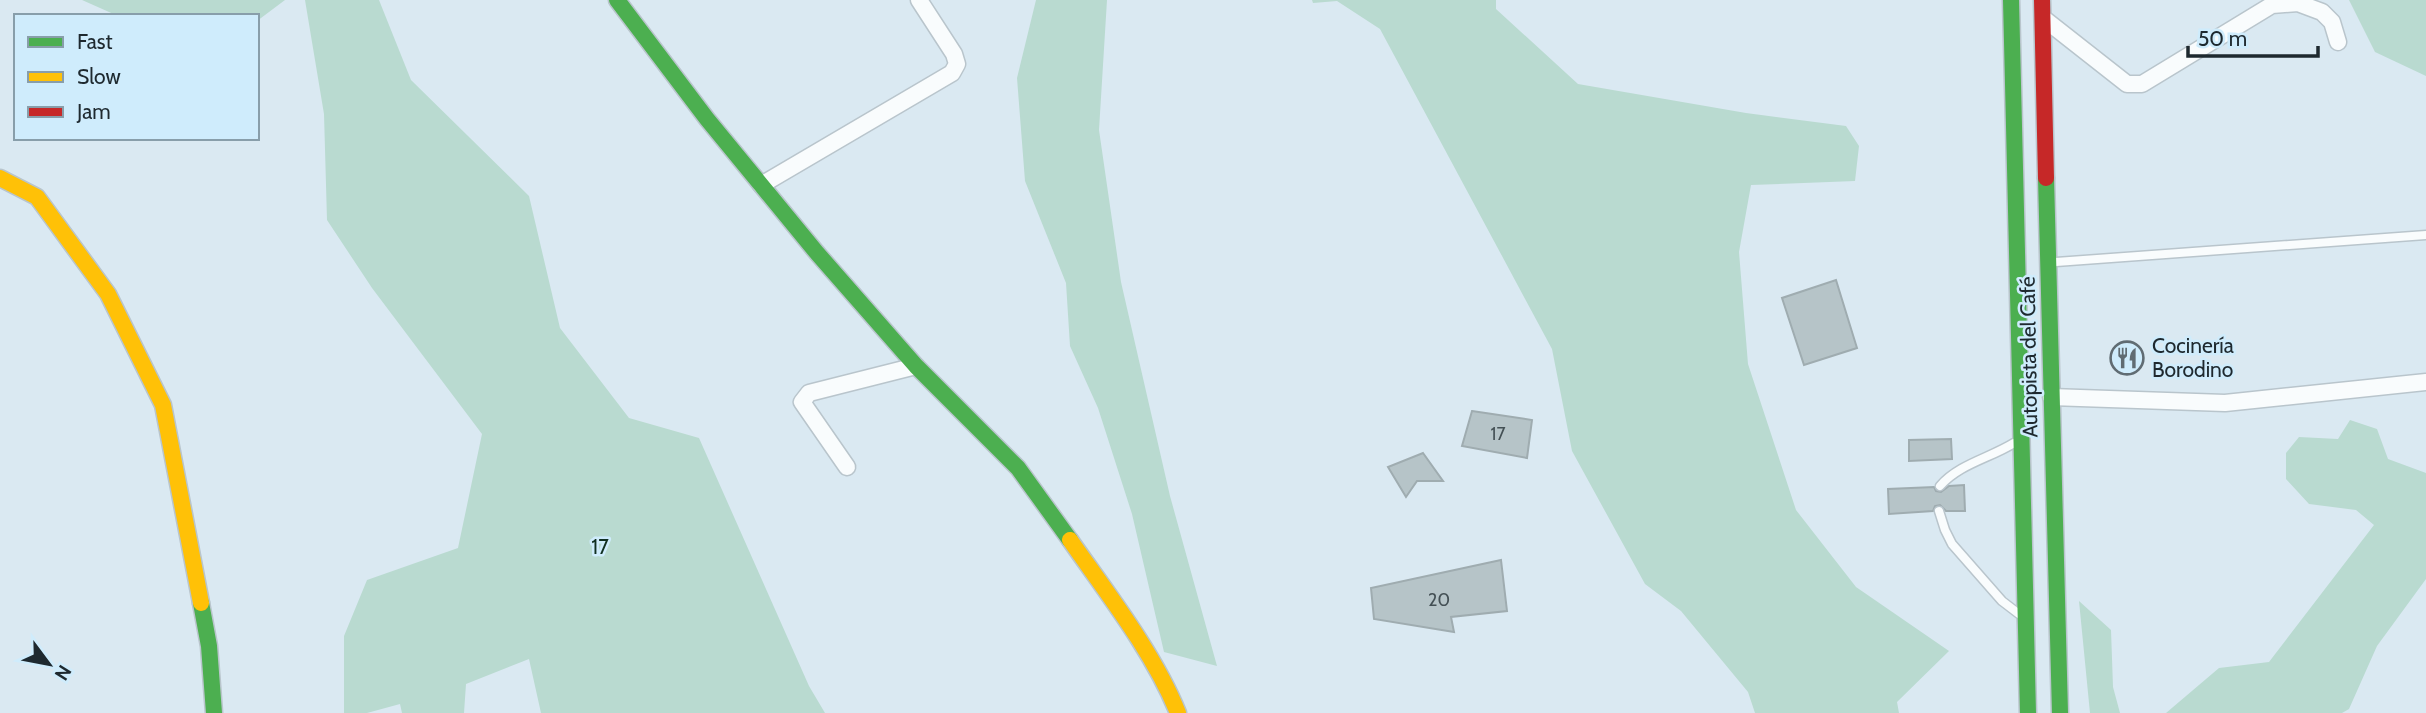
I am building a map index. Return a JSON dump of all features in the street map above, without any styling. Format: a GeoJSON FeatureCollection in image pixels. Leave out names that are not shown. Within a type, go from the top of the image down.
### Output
{"type":"FeatureCollection","features":[{"type":"Feature","properties":{"kind":"main road"},"geometry":{"type":"LineString","coordinates":[[617,0],[707,119],[916,366],[1018,468],[1119,610],[1170,693],[1178,713]]}},
{"type":"Feature","properties":{"kind":"main road","name":"Autopista del Café"},"geometry":{"type":"LineString","coordinates":[[2011,0],[2028,713]]}},
{"type":"Feature","properties":{"kind":"main road","name":"Autopista del Café"},"geometry":{"type":"LineString","coordinates":[[2042,0],[2060,713]]}},
{"type":"Feature","properties":{"kind":"main road"},"geometry":{"type":"LineString","coordinates":[[0,178],[37,197],[108,294],[163,405],[209,646],[214,713]]}},
{"type":"Feature","properties":{"kind":"street"},"geometry":{"type":"LineString","coordinates":[[761,185],[952,73],[957,64],[954,54],[919,0]]}},
{"type":"Feature","properties":{"kind":"street"},"geometry":{"type":"LineString","coordinates":[[2043,18],[2127,84],[2142,84],[2272,5],[2298,3],[2322,12],[2332,22],[2338,42]]}},
{"type":"Feature","properties":{"kind":"street"},"geometry":{"type":"LineString","coordinates":[[847,467],[802,402],[809,393],[916,366]]}},
{"type":"Feature","properties":{"kind":"street"},"geometry":{"type":"LineString","coordinates":[[2051,397],[2225,403],[2426,382]]}},
{"type":"Feature","properties":{"kind":"lane"},"geometry":{"type":"LineString","coordinates":[[2048,262],[2426,235]]}},
{"type":"Feature","properties":{"kind":"lane"},"geometry":{"type":"LineString","coordinates":[[1940,486],[1950,475],[1995,455],[2023,438]]}},
{"type":"Feature","properties":{"kind":"lane"},"geometry":{"type":"LineString","coordinates":[[1939,511],[1952,544],[2002,601],[2026,619]]}},
{"type":"Feature","properties":{"kind":"green space"},"geometry":{"type":"Polygon","coordinates":[[[82,0],[285,0],[259,20],[259,14],[114,14],[82,0]]]}},
{"type":"Feature","properties":{"kind":"green space","name":"17"},"geometry":{"type":"Polygon","coordinates":[[[305,0],[379,0],[411,80],[529,196],[560,328],[629,418],[699,438],[809,686],[825,713],[541,713],[529,659],[466,684],[464,713],[402,713],[400,704],[367,713],[344,713],[344,636],[367,580],[458,548],[482,434],[372,288],[327,220],[324,114],[305,0]]]}},
{"type":"Feature","properties":{"kind":"green space"},"geometry":{"type":"Polygon","coordinates":[[[1036,0],[1107,0],[1099,130],[1121,282],[1170,496],[1217,666],[1164,652],[1132,514],[1098,408],[1070,346],[1066,283],[1025,181],[1017,78],[1036,0]]]}},
{"type":"Feature","properties":{"kind":"green space","name":"17"},"geometry":{"type":"Polygon","coordinates":[[[1312,0],[1496,0],[1496,9],[1578,84],[1746,113],[1846,126],[1859,146],[1855,181],[1751,185],[1739,252],[1748,364],[1796,510],[1856,587],[1949,651],[1897,702],[1899,713],[1755,713],[1748,692],[1681,611],[1645,584],[1572,451],[1552,349],[1380,29],[1337,1],[1313,3],[1312,0]]]}},
{"type":"Feature","properties":{"kind":"green space"},"geometry":{"type":"Polygon","coordinates":[[[2349,0],[2426,0],[2426,76],[2375,52],[2349,0]]]}},
{"type":"Feature","properties":{"kind":"green space"},"geometry":{"type":"Polygon","coordinates":[[[2350,420],[2377,429],[2388,459],[2426,473],[2426,579],[2377,646],[2349,709],[2342,713],[2166,713],[2219,668],[2269,662],[2374,525],[2356,510],[2309,504],[2286,479],[2286,453],[2299,437],[2338,439],[2350,420]]]}},
{"type":"Feature","properties":{"kind":"green space"},"geometry":{"type":"Polygon","coordinates":[[[2079,601],[2111,630],[2113,687],[2120,713],[2090,713],[2079,601]]]}},
{"type":"Feature","properties":{"kind":"building"},"geometry":{"type":"Polygon","coordinates":[[[1836,280],[1857,348],[1804,365],[1782,298],[1836,280]]]}},
{"type":"Feature","properties":{"kind":"building"},"geometry":{"type":"Polygon","coordinates":[[[1472,411],[1532,420],[1527,458],[1462,446],[1472,411]]]}},
{"type":"Feature","properties":{"kind":"building"},"geometry":{"type":"Polygon","coordinates":[[[1951,439],[1952,459],[1909,461],[1909,440],[1951,439]]]}},
{"type":"Feature","properties":{"kind":"building"},"geometry":{"type":"Polygon","coordinates":[[[1423,453],[1443,481],[1417,481],[1406,497],[1388,467],[1423,453]]]}},
{"type":"Feature","properties":{"kind":"building"},"geometry":{"type":"Polygon","coordinates":[[[1964,485],[1965,511],[1946,511],[1940,505],[1935,506],[1933,511],[1889,514],[1888,489],[1934,487],[1941,492],[1949,486],[1964,485]]]}},
{"type":"Feature","properties":{"kind":"building"},"geometry":{"type":"Polygon","coordinates":[[[1501,560],[1507,611],[1451,617],[1454,632],[1374,619],[1371,588],[1501,560]]]}},
{"type":"Feature","properties":{"kind":"traffic: fast"},"geometry":{"type":"LineString","coordinates":[[617,0],[707,119],[817,253],[916,366],[1018,468],[1070,540]]}},
{"type":"Feature","properties":{"kind":"traffic: fast"},"geometry":{"type":"LineString","coordinates":[[2011,0],[2028,713]]}},
{"type":"Feature","properties":{"kind":"traffic: fast"},"geometry":{"type":"LineString","coordinates":[[2046,178],[2060,713]]}},
{"type":"Feature","properties":{"kind":"traffic: fast"},"geometry":{"type":"LineString","coordinates":[[201,603],[209,646],[214,713]]}},
{"type":"Feature","properties":{"kind":"traffic: slow"},"geometry":{"type":"LineString","coordinates":[[0,178],[37,197],[108,294],[163,405],[201,603]]}},
{"type":"Feature","properties":{"kind":"traffic: slow"},"geometry":{"type":"LineString","coordinates":[[1070,540],[1143,646],[1178,713]]}},
{"type":"Feature","properties":{"kind":"traffic: jam"},"geometry":{"type":"LineString","coordinates":[[2042,0],[2046,178]]}},
{"type":"Feature","properties":{"kind":"place","name":"Cocinería Borodino"},"geometry":{"type":"Point","coordinates":[2127,358]}}]}
